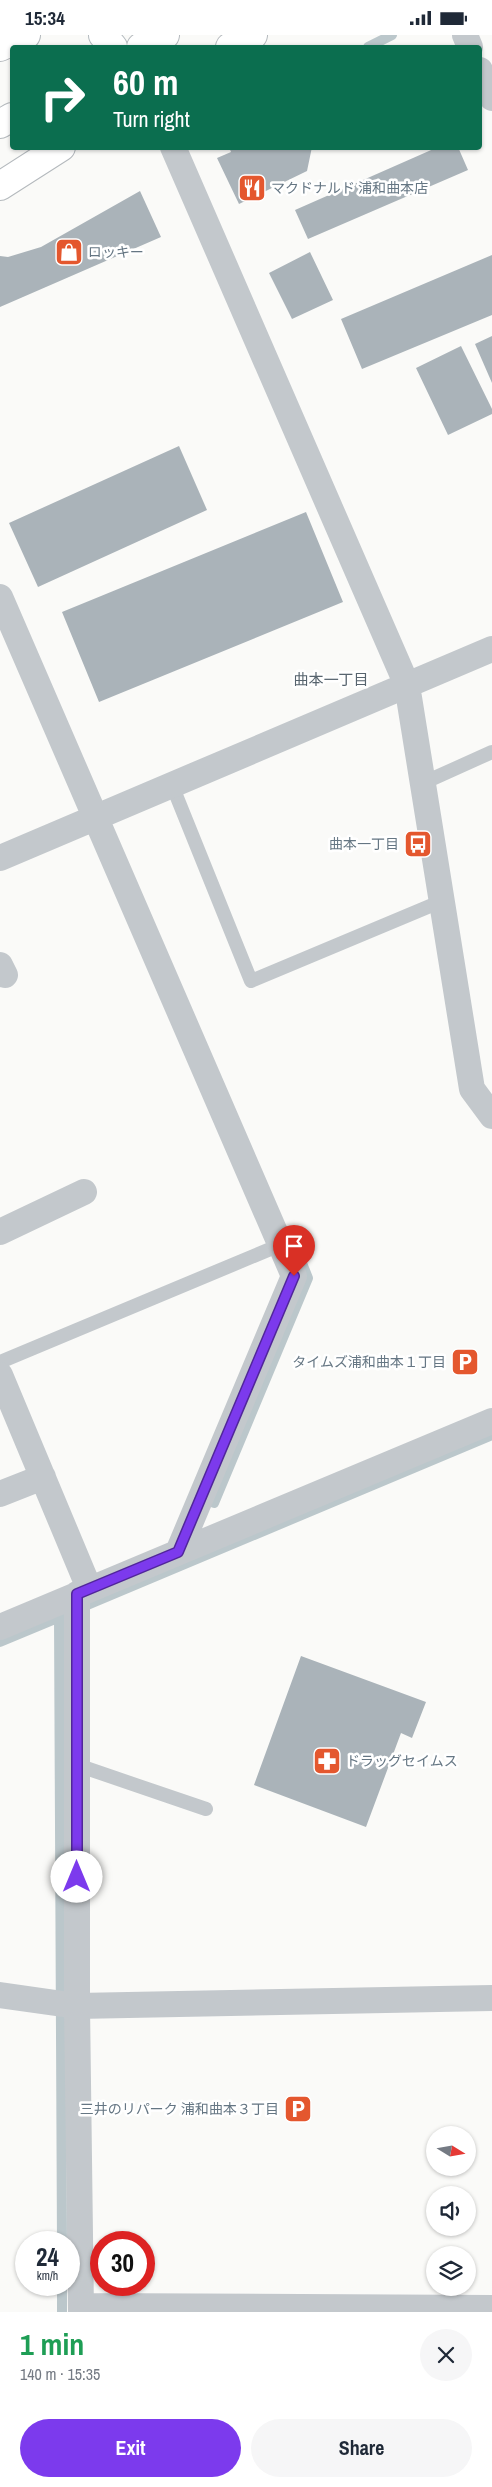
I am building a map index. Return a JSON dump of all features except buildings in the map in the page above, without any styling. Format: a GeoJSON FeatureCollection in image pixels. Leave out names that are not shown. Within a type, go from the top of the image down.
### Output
{"type":"FeatureCollection","features":[{"type":"Feature","properties":{"kind":"main road"},"geometry":{"type":"LineString","coordinates":[[0,47],[26,35]]}},
{"type":"Feature","properties":{"kind":"main road"},"geometry":{"type":"LineString","coordinates":[[103,35],[111,45]]}},
{"type":"Feature","properties":{"kind":"main road"},"geometry":{"type":"LineString","coordinates":[[145,45],[165,35]]}},
{"type":"Feature","properties":{"kind":"main road"},"geometry":{"type":"LineString","coordinates":[[234,45],[253,35]]}},
{"type":"Feature","properties":{"kind":"main road"},"geometry":{"type":"LineString","coordinates":[[0,186],[56,150]]}},
{"type":"Feature","properties":{"kind":"street"},"geometry":{"type":"LineString","coordinates":[[482,76],[492,98]]}},
{"type":"Feature","properties":{"kind":"street"},"geometry":{"type":"LineString","coordinates":[[174,150],[407,685],[472,1089],[492,1115]]}},
{"type":"Feature","properties":{"kind":"street"},"geometry":{"type":"LineString","coordinates":[[0,597],[294,1276],[178,1552]]}},
{"type":"Feature","properties":{"kind":"street"},"geometry":{"type":"LineString","coordinates":[[0,858],[492,649]]}},
{"type":"Feature","properties":{"kind":"street"},"geometry":{"type":"LineString","coordinates":[[0,1232],[84,1191]]}},
{"type":"Feature","properties":{"kind":"street"},"geometry":{"type":"LineString","coordinates":[[0,1375],[43,1477],[83,1591],[76,1765],[81,2309],[492,2308]]}},
{"type":"Feature","properties":{"kind":"street"},"geometry":{"type":"LineString","coordinates":[[0,1627],[492,1421]]}},
{"type":"Feature","properties":{"kind":"street"},"geometry":{"type":"LineString","coordinates":[[0,1494],[43,1477]]}},
{"type":"Feature","properties":{"kind":"street"},"geometry":{"type":"LineString","coordinates":[[0,1995],[77,2006],[492,1998]]}},
{"type":"Feature","properties":{"kind":"lane"},"geometry":{"type":"LineString","coordinates":[[423,783],[492,752]]}},
{"type":"Feature","properties":{"kind":"lane"},"geometry":{"type":"LineString","coordinates":[[172,785],[251,981],[442,901]]}},
{"type":"Feature","properties":{"kind":"lane"},"geometry":{"type":"LineString","coordinates":[[0,1363],[280,1245]]}},
{"type":"Feature","properties":{"kind":"lane"},"geometry":{"type":"LineString","coordinates":[[76,1765],[206,1809]]}},
{"type":"Feature","properties":{"kind":"waterway"},"geometry":{"type":"LineString","coordinates":[[372,45],[392,35]]}},
{"type":"Feature","properties":{"kind":"waterway"},"geometry":{"type":"LineString","coordinates":[[214,1503],[308,1278],[302,1263]]}},
{"type":"Feature","properties":{"kind":"waterway"},"geometry":{"type":"LineString","coordinates":[[78,1609],[492,1435]]}},
{"type":"Feature","properties":{"kind":"waterway"},"geometry":{"type":"LineString","coordinates":[[0,1642],[65,1615]]}},
{"type":"Feature","properties":{"kind":"waterway"},"geometry":{"type":"LineString","coordinates":[[59,1617],[62,2231]]}},
{"type":"Feature","properties":{"kind":"waterway"},"geometry":{"type":"LineString","coordinates":[[62,2296],[62,2312]]}},
{"type":"Feature","properties":{"kind":"place","name":"マクドナルド 浦和曲本店"},"geometry":{"type":"Point","coordinates":[252,188]}},
{"type":"Feature","properties":{"kind":"place","name":"ロッキー"},"geometry":{"type":"Point","coordinates":[69,252]}},
{"type":"Feature","properties":{"kind":"place","name":"曲本一丁目"},"geometry":{"type":"Point","coordinates":[418,844]}},
{"type":"Feature","properties":{"kind":"place","name":"タイムズ浦和曲本１丁目"},"geometry":{"type":"Point","coordinates":[465,1362]}},
{"type":"Feature","properties":{"kind":"place","name":"ドラッグセイムス"},"geometry":{"type":"Point","coordinates":[327,1761]}},
{"type":"Feature","properties":{"kind":"place","name":"三井のリパーク 浦和曲本３丁目"},"geometry":{"type":"Point","coordinates":[298,2109]}},
{"type":"Feature","properties":{"kind":"district","name":"曲本一丁目"},"geometry":{"type":"Point","coordinates":[331,680]}},
{"type":"Feature","properties":{"kind":"route"},"geometry":{"type":"LineString","coordinates":[[77,1877],[77,1594],[178,1552],[294,1276]]}}]}
